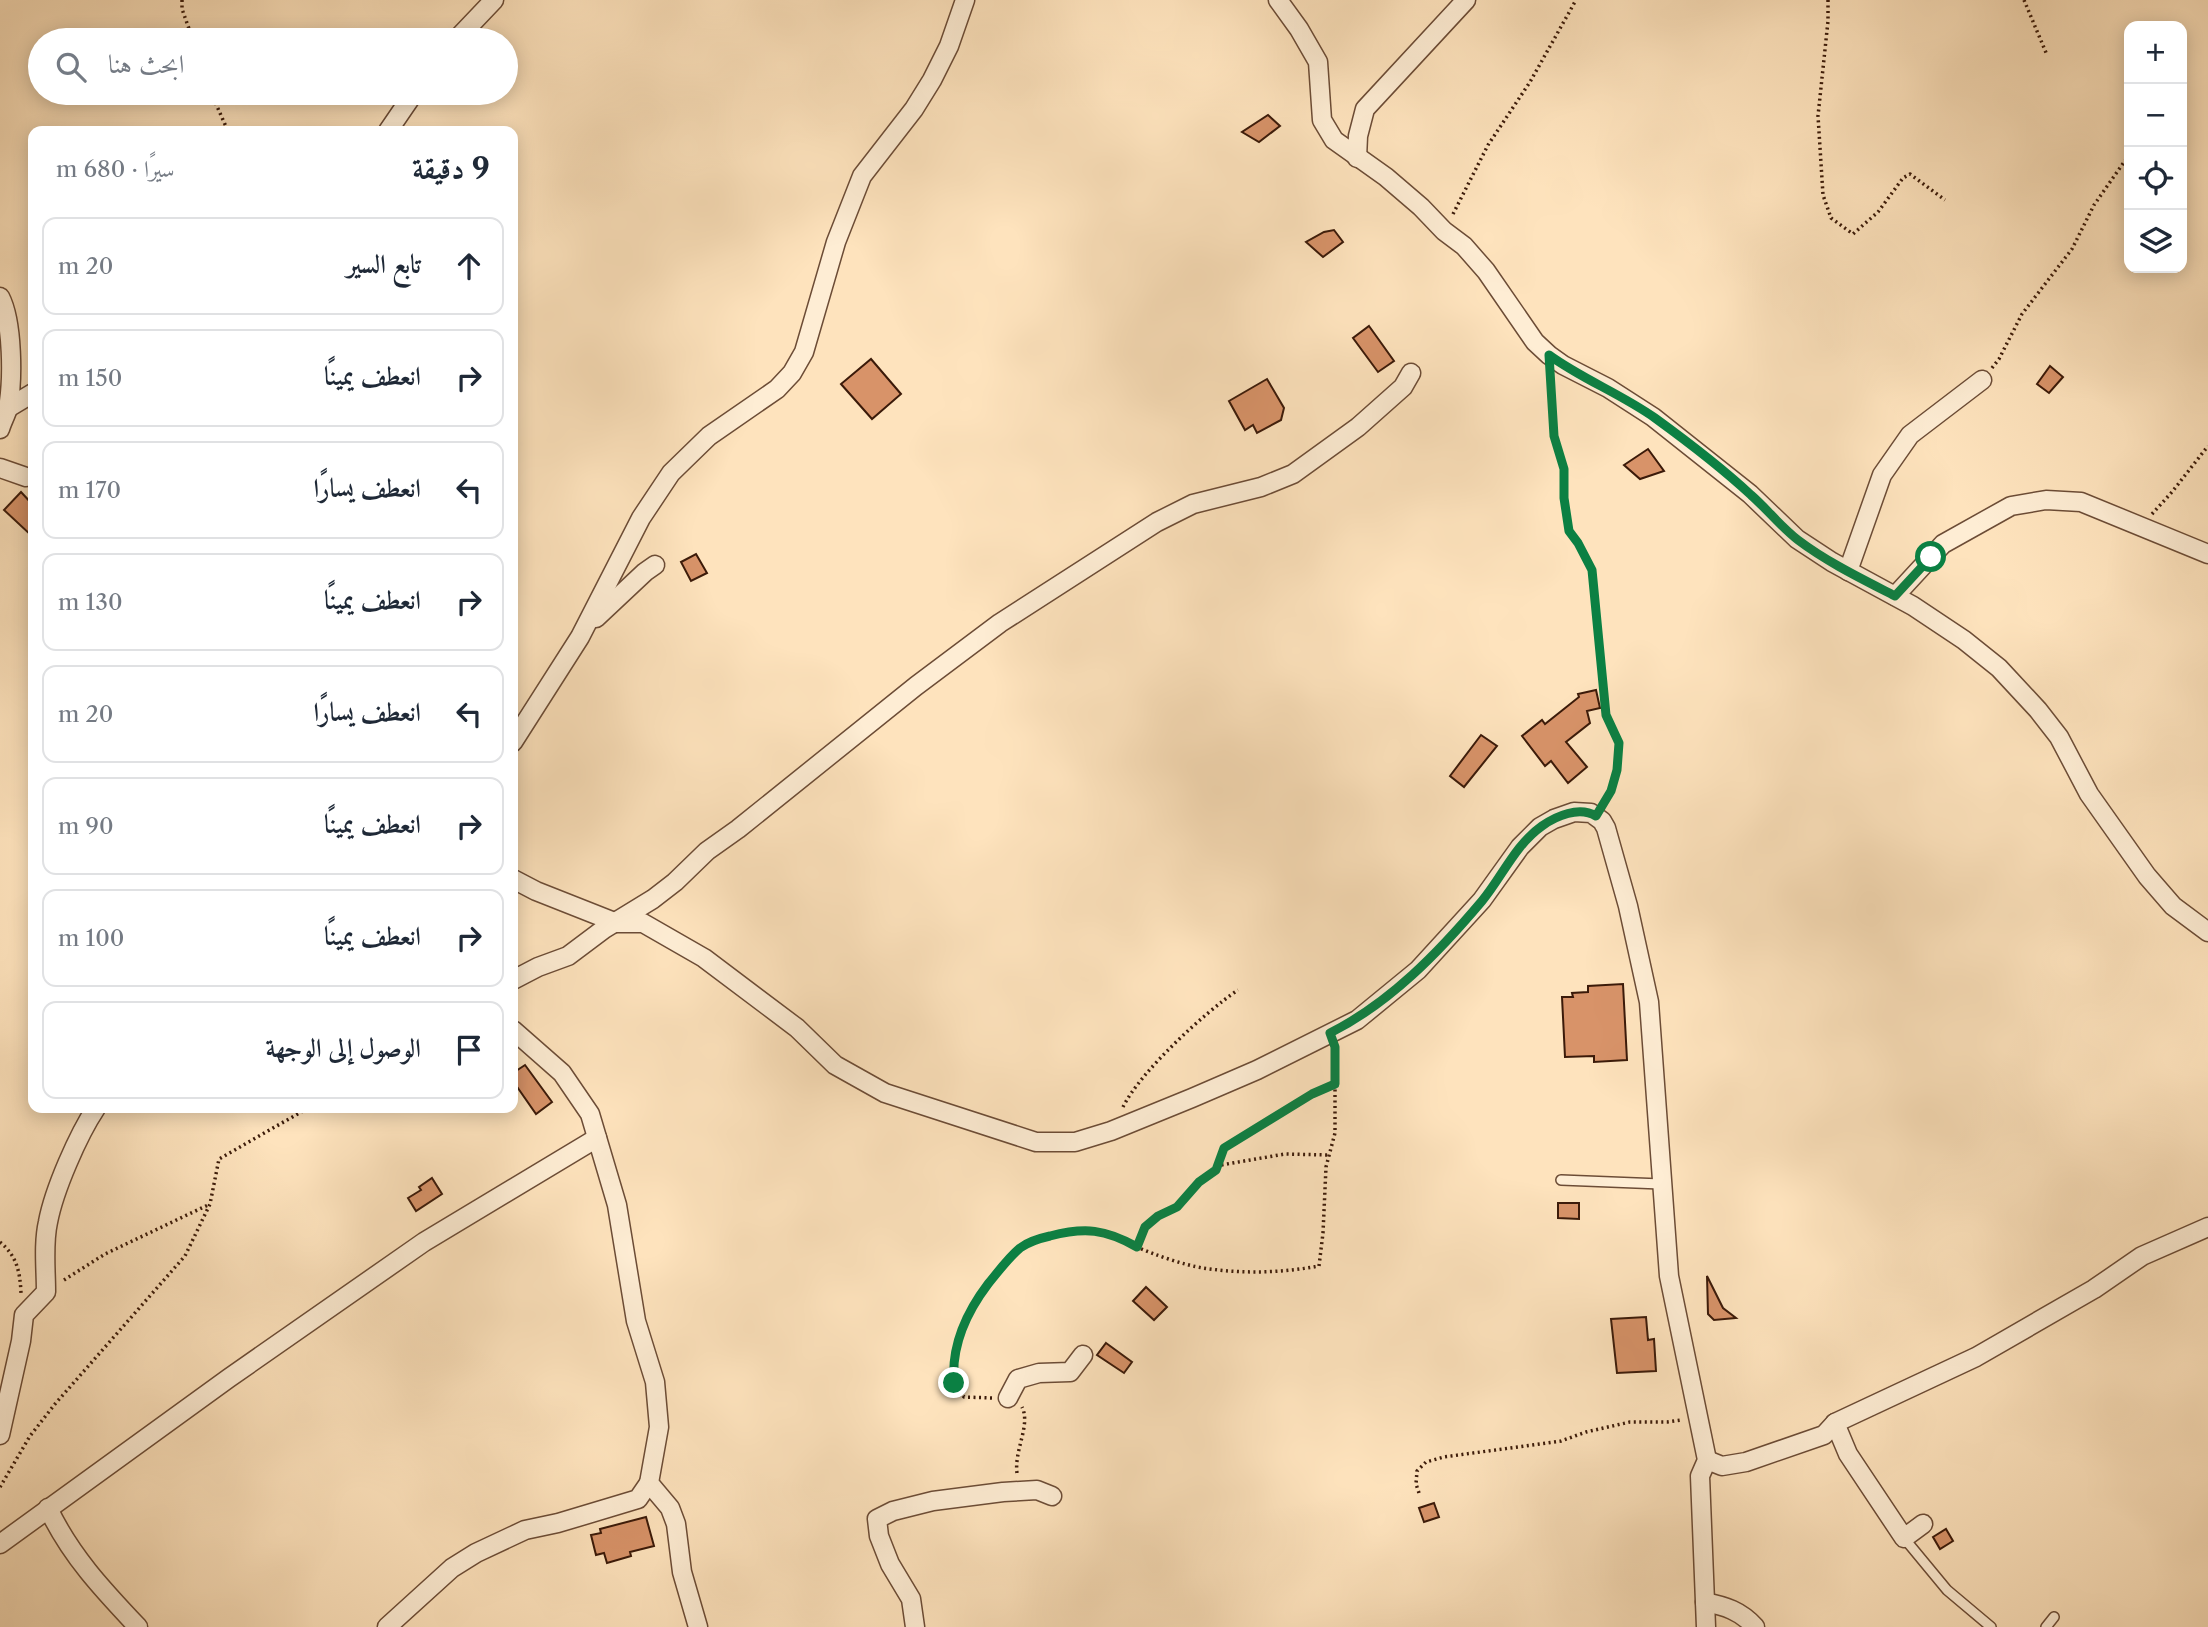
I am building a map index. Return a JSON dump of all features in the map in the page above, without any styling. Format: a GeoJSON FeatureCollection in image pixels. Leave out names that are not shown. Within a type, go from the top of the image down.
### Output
{"type":"FeatureCollection","features":[{"type":"Feature","properties":{"kind":"street"},"geometry":{"type":"LineString","coordinates":[[467,28],[494,0]]}},
{"type":"Feature","properties":{"kind":"street"},"geometry":{"type":"LineString","coordinates":[[518,732],[580,636],[641,518],[671,473],[709,436],[777,389],[792,373],[804,352],[836,242],[862,176],[914,109],[932,80],[949,46],[965,0]]}},
{"type":"Feature","properties":{"kind":"street"},"geometry":{"type":"LineString","coordinates":[[1278,0],[1318,62],[1322,120],[1325,128],[1334,139],[1386,177],[1464,246],[1486,271],[1535,342],[1563,365],[1608,388],[1653,417],[1750,494],[1797,539],[1964,640],[1999,668],[2059,737],[2089,794],[2147,876],[2173,906],[2208,932]]}},
{"type":"Feature","properties":{"kind":"street"},"geometry":{"type":"LineString","coordinates":[[1357,158],[1365,109],[1466,0]]}},
{"type":"Feature","properties":{"kind":"street"},"geometry":{"type":"LineString","coordinates":[[391,126],[406,105]]}},
{"type":"Feature","properties":{"kind":"street"},"geometry":{"type":"LineString","coordinates":[[0,297],[7,315],[10,340],[8,408],[0,429]]}},
{"type":"Feature","properties":{"kind":"street"},"geometry":{"type":"LineString","coordinates":[[518,978],[538,967],[568,956],[604,929],[660,894],[707,851],[1000,624],[1157,522],[1193,504],[1274,482],[1293,474],[1359,427],[1403,387],[1411,373]]}},
{"type":"Feature","properties":{"kind":"street"},"geometry":{"type":"LineString","coordinates":[[1848,571],[1864,519],[1882,475],[1910,435],[1982,380]]}},
{"type":"Feature","properties":{"kind":"street"},"geometry":{"type":"LineString","coordinates":[[8,408],[28,396]]}},
{"type":"Feature","properties":{"kind":"street"},"geometry":{"type":"LineString","coordinates":[[0,468],[26,477]]}},
{"type":"Feature","properties":{"kind":"street"},"geometry":{"type":"LineString","coordinates":[[1895,596],[1943,544],[2011,506],[2046,500],[2081,502],[2208,554]]}},
{"type":"Feature","properties":{"kind":"street"},"geometry":{"type":"LineString","coordinates":[[580,636],[616,598],[655,565]]}},
{"type":"Feature","properties":{"kind":"street"},"geometry":{"type":"LineString","coordinates":[[518,882],[617,923],[643,923],[704,958],[797,1028],[835,1065],[885,1093],[1036,1142],[1075,1142],[1111,1131],[1257,1070],[1357,1020],[1418,970],[1482,900],[1520,847],[1540,827],[1574,812],[1596,816],[1606,828],[1611,843],[1628,906],[1648,1002],[1669,1276],[1707,1460],[1700,1476],[1706,1627]]}},
{"type":"Feature","properties":{"kind":"street"},"geometry":{"type":"LineString","coordinates":[[387,1627],[452,1568],[476,1553],[525,1530],[638,1499],[649,1483],[659,1427],[655,1382],[636,1321],[617,1205],[590,1114],[562,1073],[518,1034]]}},
{"type":"Feature","properties":{"kind":"street"},"geometry":{"type":"LineString","coordinates":[[0,1435],[24,1315],[46,1292],[47,1224],[53,1202],[79,1137],[93,1113]]}},
{"type":"Feature","properties":{"kind":"street"},"geometry":{"type":"LineString","coordinates":[[0,1544],[229,1378],[425,1242],[597,1138]]}},
{"type":"Feature","properties":{"kind":"street"},"geometry":{"type":"LineString","coordinates":[[1707,1460],[1722,1466],[1746,1462],[1824,1435],[1835,1423],[1976,1357],[2094,1289],[2142,1256],[2208,1227]]}},
{"type":"Feature","properties":{"kind":"street"},"geometry":{"type":"LineString","coordinates":[[1008,1398],[1018,1379],[1040,1373],[1070,1372],[1083,1355]]}},
{"type":"Feature","properties":{"kind":"street"},"geometry":{"type":"LineString","coordinates":[[1835,1423],[1848,1454],[1904,1538],[1923,1524]]}},
{"type":"Feature","properties":{"kind":"street"},"geometry":{"type":"LineString","coordinates":[[649,1483],[670,1508],[676,1524],[682,1572],[698,1627]]}},
{"type":"Feature","properties":{"kind":"street"},"geometry":{"type":"LineString","coordinates":[[915,1627],[911,1598],[890,1564],[879,1535],[877,1519],[893,1511],[933,1501],[1037,1490],[1052,1496]]}},
{"type":"Feature","properties":{"kind":"street"},"geometry":{"type":"LineString","coordinates":[[48,1508],[61,1536],[94,1581],[138,1627]]}},
{"type":"Feature","properties":{"kind":"street"},"geometry":{"type":"LineString","coordinates":[[1705,1602],[1739,1612],[1755,1627]]}},
{"type":"Feature","properties":{"kind":"lane"},"geometry":{"type":"LineString","coordinates":[[1561,1180],[1661,1184]]}},
{"type":"Feature","properties":{"kind":"lane"},"geometry":{"type":"LineString","coordinates":[[1904,1538],[1947,1590],[1991,1627]]}},
{"type":"Feature","properties":{"kind":"lane"},"geometry":{"type":"LineString","coordinates":[[2046,1627],[2054,1617]]}},
{"type":"Feature","properties":{"kind":"path"},"geometry":{"type":"LineString","coordinates":[[182,0],[182,9],[189,28]]}},
{"type":"Feature","properties":{"kind":"path"},"geometry":{"type":"LineString","coordinates":[[1444,231],[1488,145],[1530,82],[1576,0]]}},
{"type":"Feature","properties":{"kind":"path"},"geometry":{"type":"LineString","coordinates":[[1828,0],[1818,116],[1822,195],[1831,218],[1853,234],[1878,212],[1903,178],[1910,174],[1945,200]]}},
{"type":"Feature","properties":{"kind":"path"},"geometry":{"type":"LineString","coordinates":[[2024,0],[2047,55]]}},
{"type":"Feature","properties":{"kind":"path"},"geometry":{"type":"LineString","coordinates":[[216,105],[226,126]]}},
{"type":"Feature","properties":{"kind":"path"},"geometry":{"type":"LineString","coordinates":[[1982,380],[1999,359],[2022,314],[2072,249],[2094,205],[2124,162]]}},
{"type":"Feature","properties":{"kind":"path"},"geometry":{"type":"LineString","coordinates":[[1549,355],[1554,436],[1564,469],[1564,498],[1569,531],[1592,570],[1606,715],[1619,743],[1617,770],[1611,791],[1596,816]]}},
{"type":"Feature","properties":{"kind":"path"},"geometry":{"type":"LineString","coordinates":[[2141,525],[2172,492],[2208,446]]}},
{"type":"Feature","properties":{"kind":"path"},"geometry":{"type":"LineString","coordinates":[[1111,1131],[1125,1102],[1153,1067],[1217,1004],[1238,990]]}},
{"type":"Feature","properties":{"kind":"path"},"geometry":{"type":"LineString","coordinates":[[1020,1491],[1016,1468],[1019,1441],[1026,1422],[1024,1408],[1008,1398],[964,1397],[954,1383],[953,1368],[957,1343],[972,1305],[1003,1265],[1022,1246],[1073,1230],[1095,1230],[1120,1237],[1137,1247],[1201,1268],[1285,1272],[1319,1266],[1326,1167],[1335,1133],[1335,1047],[1330,1033]]}},
{"type":"Feature","properties":{"kind":"path"},"geometry":{"type":"LineString","coordinates":[[1216,1170],[1224,1148],[1312,1094],[1335,1084]]}},
{"type":"Feature","properties":{"kind":"path"},"geometry":{"type":"LineString","coordinates":[[0,1487],[30,1436],[55,1404],[185,1256],[210,1204],[219,1159],[299,1113]]}},
{"type":"Feature","properties":{"kind":"path"},"geometry":{"type":"LineString","coordinates":[[1137,1247],[1145,1227],[1158,1216],[1177,1207],[1199,1182],[1221,1166],[1285,1154],[1329,1155]]}},
{"type":"Feature","properties":{"kind":"path"},"geometry":{"type":"LineString","coordinates":[[46,1292],[105,1254],[210,1204]]}},
{"type":"Feature","properties":{"kind":"path"},"geometry":{"type":"LineString","coordinates":[[0,1242],[12,1253],[20,1276],[20,1305],[24,1315]]}},
{"type":"Feature","properties":{"kind":"path"},"geometry":{"type":"LineString","coordinates":[[1419,1493],[1416,1484],[1417,1471],[1426,1462],[1444,1457],[1561,1441],[1630,1422],[1667,1422],[1697,1417]]}},
{"type":"Feature","properties":{"kind":"building"},"geometry":{"type":"Polygon","coordinates":[[[1268,115],[1280,126],[1259,142],[1242,132],[1268,115]]]}},
{"type":"Feature","properties":{"kind":"building"},"geometry":{"type":"Polygon","coordinates":[[[1334,230],[1343,242],[1323,257],[1306,242],[1324,232],[1334,230]]]}},
{"type":"Feature","properties":{"kind":"building"},"geometry":{"type":"Polygon","coordinates":[[[1369,326],[1394,361],[1378,372],[1353,338],[1369,326]]]}},
{"type":"Feature","properties":{"kind":"building"},"geometry":{"type":"Polygon","coordinates":[[[871,359],[901,394],[872,419],[841,384],[871,359]]]}},
{"type":"Feature","properties":{"kind":"building"},"geometry":{"type":"Polygon","coordinates":[[[2050,366],[2063,377],[2049,393],[2037,384],[2050,366]]]}},
{"type":"Feature","properties":{"kind":"building"},"geometry":{"type":"Polygon","coordinates":[[[1267,379],[1284,408],[1281,420],[1257,433],[1253,425],[1245,430],[1229,401],[1267,379]]]}},
{"type":"Feature","properties":{"kind":"building"},"geometry":{"type":"Polygon","coordinates":[[[1648,449],[1664,471],[1640,479],[1624,465],[1648,449]]]}},
{"type":"Feature","properties":{"kind":"building"},"geometry":{"type":"Polygon","coordinates":[[[21,492],[28,500],[28,532],[4,510],[21,492]]]}},
{"type":"Feature","properties":{"kind":"building"},"geometry":{"type":"Polygon","coordinates":[[[696,554],[707,573],[691,581],[681,562],[696,554]]]}},
{"type":"Feature","properties":{"kind":"building"},"geometry":{"type":"Polygon","coordinates":[[[1596,690],[1600,708],[1587,711],[1590,723],[1566,742],[1587,767],[1568,783],[1551,761],[1545,766],[1522,736],[1542,720],[1545,724],[1579,697],[1578,694],[1596,690]]]}},
{"type":"Feature","properties":{"kind":"building"},"geometry":{"type":"Polygon","coordinates":[[[1481,735],[1497,746],[1464,787],[1450,776],[1481,735]]]}},
{"type":"Feature","properties":{"kind":"building"},"geometry":{"type":"Polygon","coordinates":[[[1623,984],[1627,1060],[1594,1062],[1594,1056],[1565,1057],[1562,997],[1588,992],[1588,986],[1623,984]]]}},
{"type":"Feature","properties":{"kind":"building"},"geometry":{"type":"Polygon","coordinates":[[[525,1065],[552,1102],[536,1114],[518,1088],[518,1070],[525,1065]]]}},
{"type":"Feature","properties":{"kind":"building"},"geometry":{"type":"Polygon","coordinates":[[[432,1178],[442,1194],[416,1211],[408,1198],[421,1190],[419,1187],[432,1178]]]}},
{"type":"Feature","properties":{"kind":"building"},"geometry":{"type":"Polygon","coordinates":[[[1558,1203],[1579,1203],[1579,1219],[1558,1218],[1558,1203]]]}},
{"type":"Feature","properties":{"kind":"building"},"geometry":{"type":"Polygon","coordinates":[[[1707,1276],[1723,1308],[1736,1318],[1714,1320],[1708,1314],[1707,1276]]]}},
{"type":"Feature","properties":{"kind":"building"},"geometry":{"type":"Polygon","coordinates":[[[1146,1287],[1167,1307],[1154,1320],[1133,1301],[1146,1287]]]}},
{"type":"Feature","properties":{"kind":"building"},"geometry":{"type":"Polygon","coordinates":[[[1646,1317],[1648,1340],[1654,1339],[1656,1371],[1617,1373],[1611,1319],[1646,1317]]]}},
{"type":"Feature","properties":{"kind":"building"},"geometry":{"type":"Polygon","coordinates":[[[1106,1343],[1132,1362],[1124,1373],[1097,1355],[1106,1343]]]}},
{"type":"Feature","properties":{"kind":"building"},"geometry":{"type":"Polygon","coordinates":[[[1434,1503],[1439,1517],[1424,1522],[1419,1508],[1434,1503]]]}},
{"type":"Feature","properties":{"kind":"building"},"geometry":{"type":"Polygon","coordinates":[[[646,1517],[654,1546],[630,1552],[631,1556],[607,1563],[604,1553],[596,1555],[591,1535],[601,1533],[600,1529],[646,1517]]]}},
{"type":"Feature","properties":{"kind":"building"},"geometry":{"type":"Polygon","coordinates":[[[1946,1529],[1953,1541],[1940,1549],[1933,1537],[1946,1529]]]}},
{"type":"Feature","properties":{"kind":"route"},"geometry":{"type":"LineString","coordinates":[[954,1383],[953,1368],[957,1343],[972,1305],[1003,1265],[1022,1246],[1073,1230],[1095,1230],[1120,1237],[1137,1247],[1145,1227],[1158,1216],[1177,1207],[1199,1182],[1216,1170],[1224,1148],[1312,1094],[1335,1084],[1335,1047],[1330,1033],[1357,1020],[1418,970],[1482,900],[1520,847],[1540,827],[1574,812],[1596,816],[1611,791],[1617,770],[1619,743],[1606,715],[1592,570],[1569,531],[1564,498],[1564,469],[1554,436],[1549,355],[1653,417],[1750,494],[1797,539],[1879,588],[1895,596],[1931,557]]}}]}
